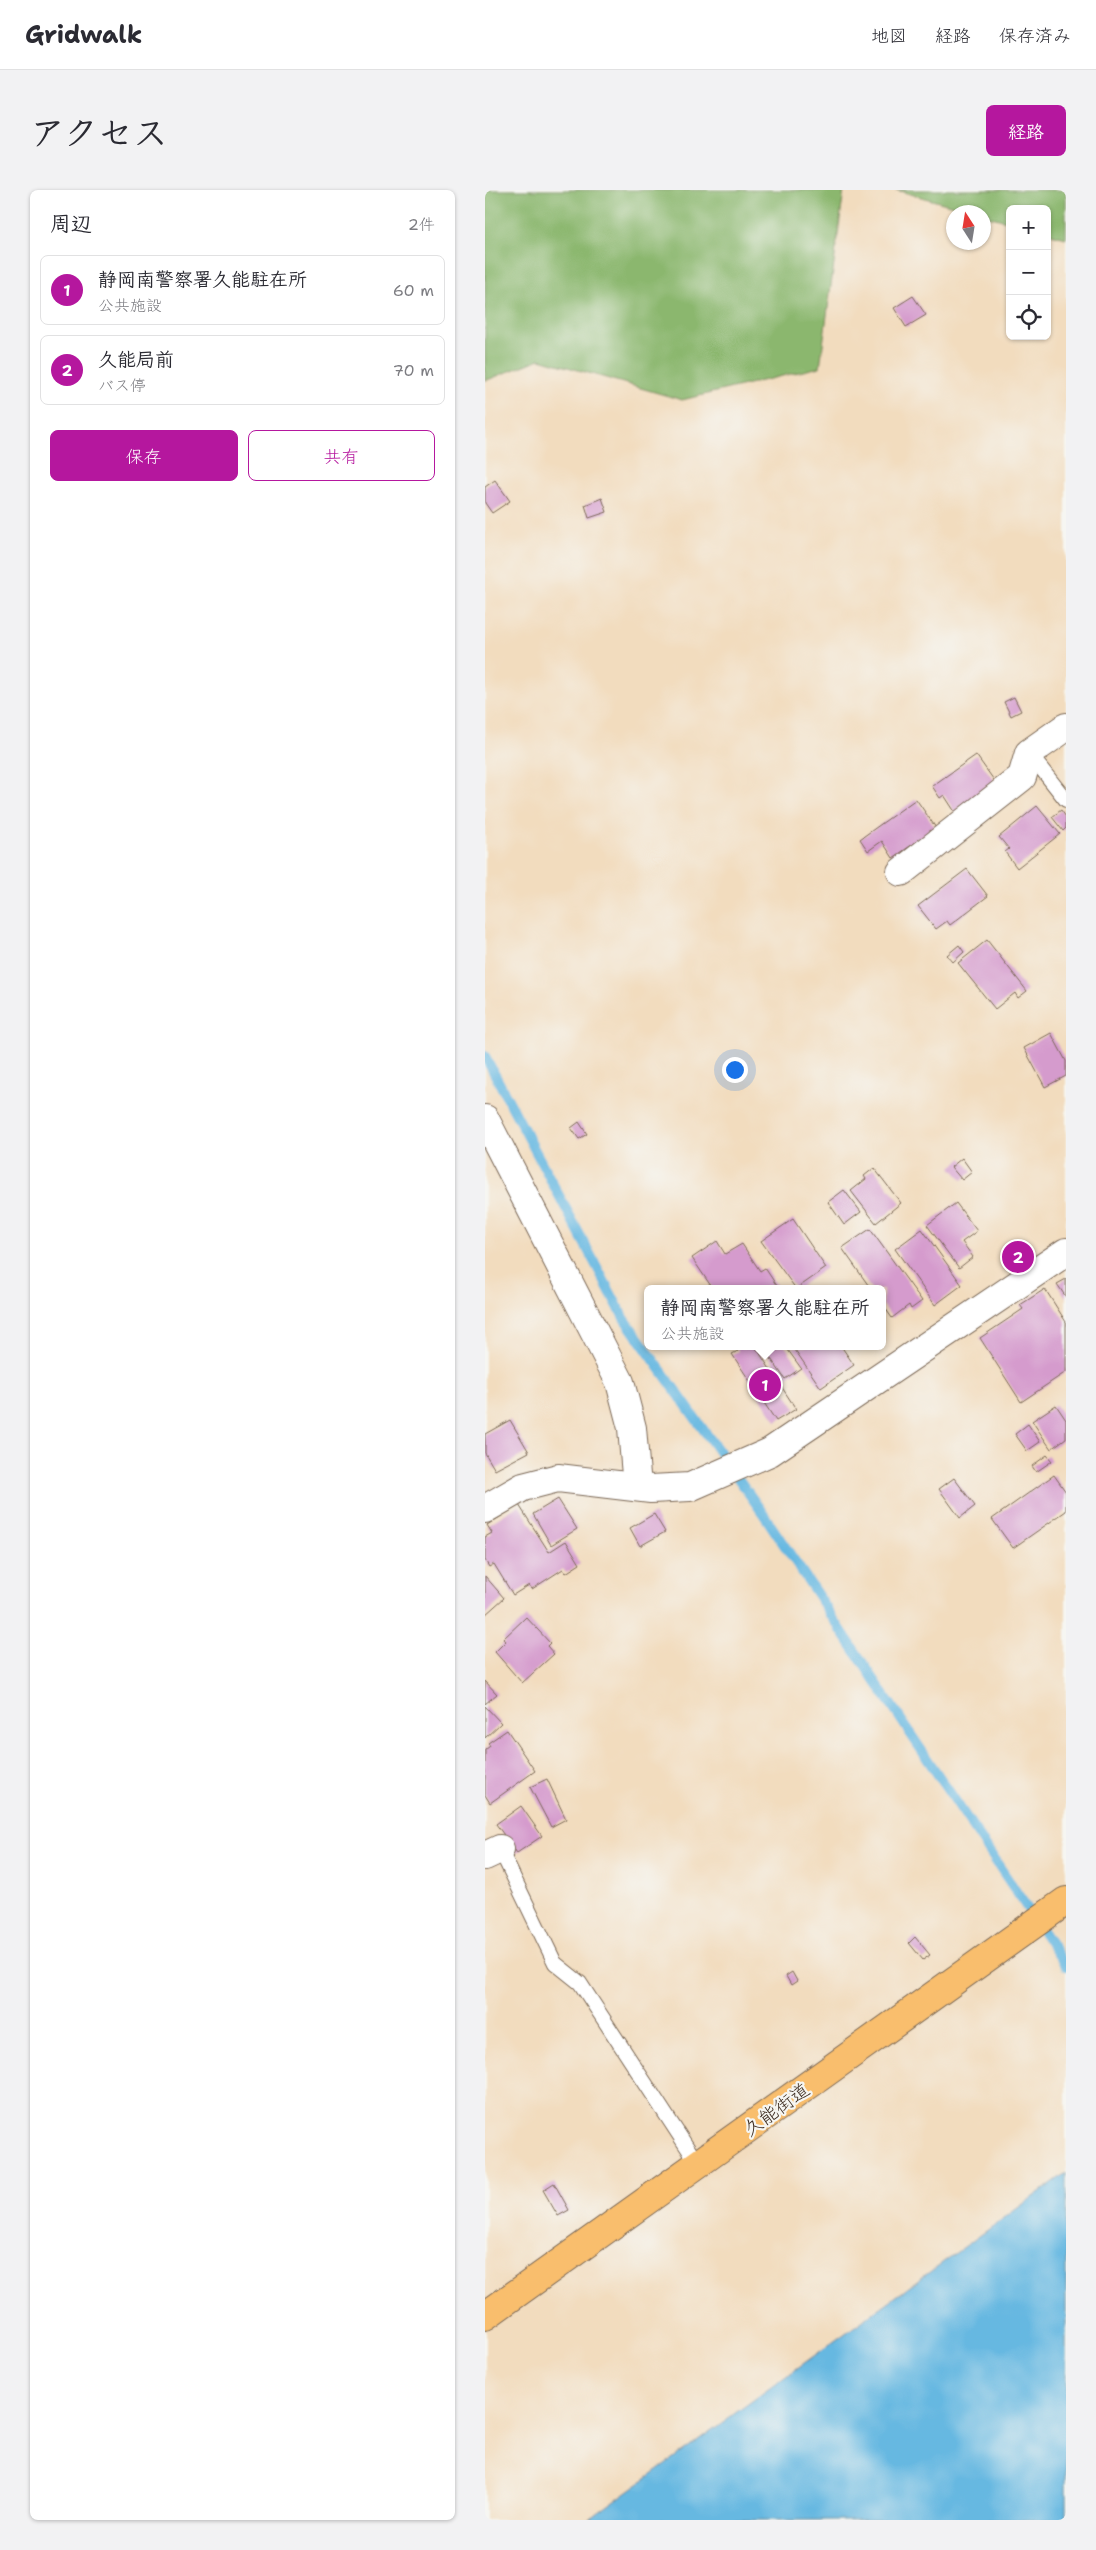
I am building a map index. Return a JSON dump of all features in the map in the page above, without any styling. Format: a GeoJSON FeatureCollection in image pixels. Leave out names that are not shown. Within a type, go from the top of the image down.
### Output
{"type":"FeatureCollection","features":[{"type":"Feature","properties":{"kind":"highway","name":"久能街道"},"geometry":{"type":"LineString","coordinates":[[485,2316],[1066,1901]]}},
{"type":"Feature","properties":{"kind":"street"},"geometry":{"type":"LineString","coordinates":[[901,872],[1022,777],[1029,753],[1066,727]]}},
{"type":"Feature","properties":{"kind":"street"},"geometry":{"type":"LineString","coordinates":[[485,1119],[620,1382],[632,1428],[637,1487]]}},
{"type":"Feature","properties":{"kind":"street"},"geometry":{"type":"LineString","coordinates":[[485,1508],[523,1487],[558,1478],[637,1487],[690,1488],[770,1452],[1066,1252]]}},
{"type":"Feature","properties":{"kind":"lane"},"geometry":{"type":"LineString","coordinates":[[1029,753],[1066,800]]}},
{"type":"Feature","properties":{"kind":"lane"},"geometry":{"type":"LineString","coordinates":[[492,1852],[555,1963],[580,1983],[698,2164]]}},
{"type":"Feature","properties":{"kind":"green space"},"geometry":{"type":"Polygon","coordinates":[[[485,190],[844,190],[820,367],[682,400],[540,359],[485,381],[485,190]]]}},
{"type":"Feature","properties":{"kind":"green space"},"geometry":{"type":"Polygon","coordinates":[[[896,190],[1066,190],[1066,238],[1051,234],[1051,205],[1006,205],[1006,221],[991,217],[991,205],[950,205],[896,190]]]}},
{"type":"Feature","properties":{"kind":"water"},"geometry":{"type":"Polygon","coordinates":[[[1066,2173],[1066,2520],[588,2520],[1066,2173]]]}},
{"type":"Feature","properties":{"kind":"building"},"geometry":{"type":"Polygon","coordinates":[[[913,296],[926,315],[906,327],[894,308],[913,296]]]}},
{"type":"Feature","properties":{"kind":"building"},"geometry":{"type":"Polygon","coordinates":[[[495,480],[510,501],[492,513],[485,503],[485,487],[495,480]]]}},
{"type":"Feature","properties":{"kind":"building"},"geometry":{"type":"Polygon","coordinates":[[[602,498],[607,512],[589,518],[585,505],[602,498]]]}},
{"type":"Feature","properties":{"kind":"building"},"geometry":{"type":"Polygon","coordinates":[[[1014,697],[1021,711],[1011,716],[1004,702],[1014,697]]]}},
{"type":"Feature","properties":{"kind":"building"},"geometry":{"type":"Polygon","coordinates":[[[976,755],[996,783],[955,812],[944,795],[940,798],[932,786],[976,755]]]}},
{"type":"Feature","properties":{"kind":"building"},"geometry":{"type":"Polygon","coordinates":[[[916,799],[936,828],[893,858],[882,841],[868,851],[860,839],[916,799]]]}},
{"type":"Feature","properties":{"kind":"building"},"geometry":{"type":"Polygon","coordinates":[[[1037,806],[1060,834],[1017,868],[1005,852],[1009,849],[999,837],[1037,806]]]}},
{"type":"Feature","properties":{"kind":"building"},"geometry":{"type":"Polygon","coordinates":[[[1061,810],[1066,817],[1066,828],[1063,831],[1052,817],[1061,810]]]}},
{"type":"Feature","properties":{"kind":"building"},"geometry":{"type":"Polygon","coordinates":[[[967,869],[988,896],[950,925],[947,921],[936,929],[918,906],[967,869]]]}},
{"type":"Feature","properties":{"kind":"building"},"geometry":{"type":"Polygon","coordinates":[[[987,940],[1027,991],[1018,998],[1015,993],[995,1009],[958,963],[987,940]]]}},
{"type":"Feature","properties":{"kind":"building"},"geometry":{"type":"Polygon","coordinates":[[[959,945],[964,952],[953,962],[947,955],[959,945]]]}},
{"type":"Feature","properties":{"kind":"building"},"geometry":{"type":"Polygon","coordinates":[[[1051,1033],[1066,1061],[1066,1076],[1045,1087],[1024,1048],[1051,1033]]]}},
{"type":"Feature","properties":{"kind":"building"},"geometry":{"type":"Polygon","coordinates":[[[579,1122],[587,1134],[579,1139],[571,1128],[579,1122]]]}},
{"type":"Feature","properties":{"kind":"building"},"geometry":{"type":"Polygon","coordinates":[[[962,1158],[972,1172],[962,1180],[951,1167],[962,1158]]]}},
{"type":"Feature","properties":{"kind":"building"},"geometry":{"type":"Polygon","coordinates":[[[874,1168],[901,1203],[876,1223],[851,1191],[866,1179],[864,1176],[874,1168]]]}},
{"type":"Feature","properties":{"kind":"building"},"geometry":{"type":"Polygon","coordinates":[[[844,1190],[861,1212],[844,1225],[828,1202],[844,1190]]]}},
{"type":"Feature","properties":{"kind":"building"},"geometry":{"type":"Polygon","coordinates":[[[956,1203],[977,1231],[962,1242],[973,1257],[959,1268],[927,1225],[956,1203]]]}},
{"type":"Feature","properties":{"kind":"building"},"geometry":{"type":"Polygon","coordinates":[[[793,1219],[826,1268],[802,1285],[793,1285],[761,1241],[793,1219]]]}},
{"type":"Feature","properties":{"kind":"building"},"geometry":{"type":"Polygon","coordinates":[[[870,1229],[922,1301],[911,1309],[909,1305],[892,1318],[886,1309],[886,1285],[868,1285],[842,1248],[870,1229]]]}},
{"type":"Feature","properties":{"kind":"building"},"geometry":{"type":"Polygon","coordinates":[[[922,1229],[962,1285],[935,1305],[895,1249],[922,1229]]]}},
{"type":"Feature","properties":{"kind":"building"},"geometry":{"type":"Polygon","coordinates":[[[717,1241],[725,1254],[742,1244],[760,1271],[765,1268],[776,1285],[710,1285],[692,1258],[717,1241]]]}},
{"type":"Feature","properties":{"kind":"building"},"geometry":{"type":"Polygon","coordinates":[[[1066,1279],[1066,1297],[1057,1284],[1066,1279]]]}},
{"type":"Feature","properties":{"kind":"building"},"geometry":{"type":"Polygon","coordinates":[[[1045,1289],[1066,1322],[1066,1372],[1021,1402],[980,1338],[1023,1309],[1020,1305],[1045,1289]]]}},
{"type":"Feature","properties":{"kind":"building"},"geometry":{"type":"Polygon","coordinates":[[[758,1350],[796,1409],[776,1421],[732,1354],[738,1351],[758,1350]]]}},
{"type":"Feature","properties":{"kind":"building"},"geometry":{"type":"Polygon","coordinates":[[[769,1350],[788,1350],[801,1368],[785,1379],[767,1353],[769,1350]]]}},
{"type":"Feature","properties":{"kind":"building"},"geometry":{"type":"Polygon","coordinates":[[[795,1350],[844,1350],[854,1365],[821,1388],[795,1350]]]}},
{"type":"Feature","properties":{"kind":"building"},"geometry":{"type":"Polygon","coordinates":[[[1056,1405],[1066,1420],[1066,1438],[1051,1449],[1032,1421],[1056,1405]]]}},
{"type":"Feature","properties":{"kind":"building"},"geometry":{"type":"Polygon","coordinates":[[[510,1420],[529,1452],[495,1470],[485,1453],[485,1434],[510,1420]]]}},
{"type":"Feature","properties":{"kind":"building"},"geometry":{"type":"Polygon","coordinates":[[[1028,1424],[1040,1442],[1027,1451],[1015,1434],[1028,1424]]]}},
{"type":"Feature","properties":{"kind":"building"},"geometry":{"type":"Polygon","coordinates":[[[1047,1455],[1052,1461],[1036,1472],[1032,1466],[1047,1455]]]}},
{"type":"Feature","properties":{"kind":"building"},"geometry":{"type":"Polygon","coordinates":[[[1054,1475],[1066,1492],[1066,1511],[1013,1548],[992,1519],[1054,1475]]]}},
{"type":"Feature","properties":{"kind":"building"},"geometry":{"type":"Polygon","coordinates":[[[954,1478],[975,1506],[960,1518],[939,1489],[954,1478]]]}},
{"type":"Feature","properties":{"kind":"building"},"geometry":{"type":"Polygon","coordinates":[[[558,1499],[577,1529],[551,1545],[533,1514],[558,1499]]]}},
{"type":"Feature","properties":{"kind":"building"},"geometry":{"type":"Polygon","coordinates":[[[519,1505],[549,1552],[566,1541],[580,1564],[566,1573],[563,1569],[532,1589],[529,1585],[513,1595],[494,1564],[489,1567],[485,1560],[485,1537],[492,1533],[487,1525],[519,1505]]]}},
{"type":"Feature","properties":{"kind":"building"},"geometry":{"type":"Polygon","coordinates":[[[654,1514],[665,1532],[640,1546],[630,1528],[654,1514]]]}},
{"type":"Feature","properties":{"kind":"building"},"geometry":{"type":"Polygon","coordinates":[[[485,1576],[504,1598],[485,1615],[485,1576]]]}},
{"type":"Feature","properties":{"kind":"building"},"geometry":{"type":"Polygon","coordinates":[[[526,1617],[550,1643],[547,1646],[554,1654],[522,1683],[495,1652],[506,1641],[503,1639],[526,1617]]]}},
{"type":"Feature","properties":{"kind":"building"},"geometry":{"type":"Polygon","coordinates":[[[485,1681],[497,1694],[485,1704],[485,1681]]]}},
{"type":"Feature","properties":{"kind":"building"},"geometry":{"type":"Polygon","coordinates":[[[485,1706],[501,1723],[485,1738],[485,1706]]]}},
{"type":"Feature","properties":{"kind":"building"},"geometry":{"type":"Polygon","coordinates":[[[507,1730],[535,1771],[490,1803],[485,1795],[485,1750],[490,1746],[488,1743],[507,1730]]]}},
{"type":"Feature","properties":{"kind":"building"},"geometry":{"type":"Polygon","coordinates":[[[547,1779],[566,1819],[551,1827],[530,1787],[547,1779]]]}},
{"type":"Feature","properties":{"kind":"building"},"geometry":{"type":"Polygon","coordinates":[[[521,1806],[542,1836],[517,1853],[496,1824],[521,1806]]]}},
{"type":"Feature","properties":{"kind":"building"},"geometry":{"type":"Polygon","coordinates":[[[915,1937],[930,1955],[923,1960],[909,1943],[915,1937]]]}},
{"type":"Feature","properties":{"kind":"building"},"geometry":{"type":"Polygon","coordinates":[[[792,1972],[797,1981],[791,1985],[786,1976],[792,1972]]]}},
{"type":"Feature","properties":{"kind":"building"},"geometry":{"type":"Polygon","coordinates":[[[554,2183],[569,2210],[558,2216],[543,2190],[554,2183]]]}},
{"type":"Feature","properties":{"kind":"waterway"},"geometry":{"type":"LineString","coordinates":[[485,1056],[624,1318],[644,1346]]}},
{"type":"Feature","properties":{"kind":"waterway"},"geometry":{"type":"LineString","coordinates":[[647,1350],[762,1512],[1066,1966]]}},
{"type":"Feature","properties":{"kind":"place","name":"久能局前"},"geometry":{"type":"Point","coordinates":[1018,1257]}},
{"type":"Feature","properties":{"kind":"place","name":"静岡南警察署久能駐在所"},"geometry":{"type":"Point","coordinates":[765,1385]}}]}
